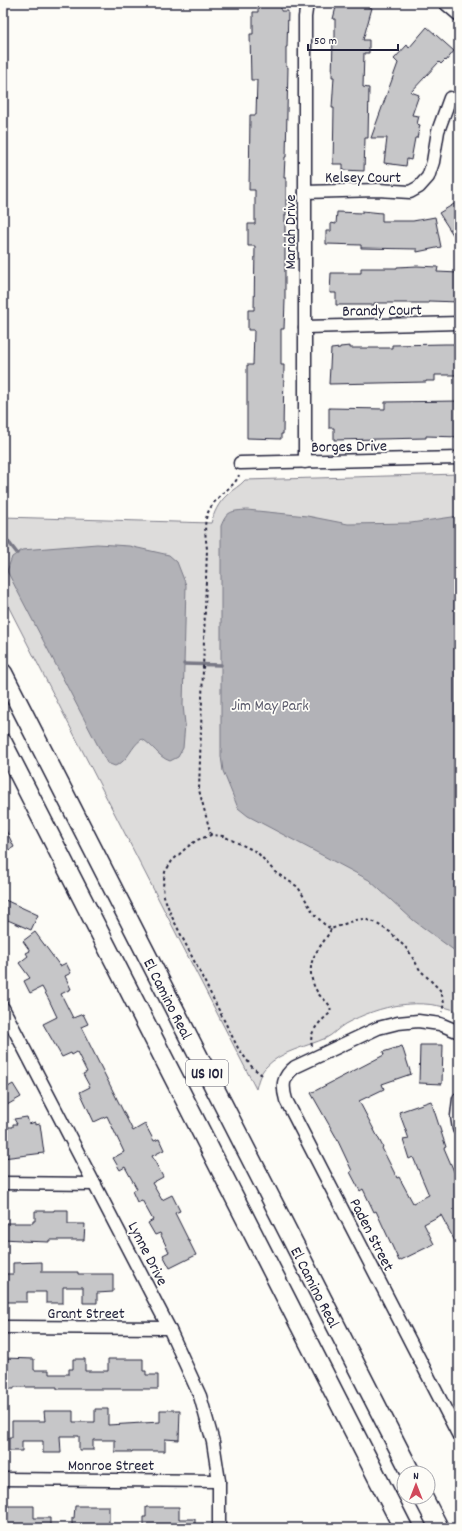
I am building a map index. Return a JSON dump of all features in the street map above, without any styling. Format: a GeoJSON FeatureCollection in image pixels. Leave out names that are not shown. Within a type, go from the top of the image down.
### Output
{"type":"FeatureCollection","features":[{"type":"Feature","properties":{"kind":"highway","name":"El Camino Real"},"geometry":{"type":"LineString","coordinates":[[3,673],[407,1465]]}},
{"type":"Feature","properties":{"kind":"highway","name":"El Camino Real"},"geometry":{"type":"LineString","coordinates":[[3,743],[403,1528]]}},
{"type":"Feature","properties":{"kind":"highway"},"geometry":{"type":"LineString","coordinates":[[427,1505],[439,1528]]}},
{"type":"Feature","properties":{"kind":"street","name":"Mariah Drive"},"geometry":{"type":"LineString","coordinates":[[305,462],[305,17],[307,3]]}},
{"type":"Feature","properties":{"kind":"street"},"geometry":{"type":"LineString","coordinates":[[445,3],[459,15]]}},
{"type":"Feature","properties":{"kind":"street","name":"Kelsey Court"},"geometry":{"type":"LineString","coordinates":[[305,192],[378,190],[410,192],[419,187],[428,177],[433,162],[438,131],[450,98]]}},
{"type":"Feature","properties":{"kind":"street","name":"Brandy Court"},"geometry":{"type":"LineString","coordinates":[[305,327],[459,323]]}},
{"type":"Feature","properties":{"kind":"street","name":"Borges Drive"},"geometry":{"type":"LineString","coordinates":[[240,463],[459,458]]}},
{"type":"Feature","properties":{"kind":"street","name":"Lynne Drive"},"geometry":{"type":"LineString","coordinates":[[3,1008],[169,1328],[200,1396],[213,1442],[219,1481],[219,1528]]}},
{"type":"Feature","properties":{"kind":"street","name":"Paden Street"},"geometry":{"type":"LineString","coordinates":[[459,1032],[440,1024],[418,1021],[398,1022],[378,1028],[295,1067],[288,1072],[283,1081],[283,1090],[286,1100],[459,1436]]}},
{"type":"Feature","properties":{"kind":"street"},"geometry":{"type":"LineString","coordinates":[[459,1099],[457,1116],[459,1130]]}},
{"type":"Feature","properties":{"kind":"street"},"geometry":{"type":"LineString","coordinates":[[3,1183],[95,1184]]}},
{"type":"Feature","properties":{"kind":"street","name":"Grant Street"},"geometry":{"type":"LineString","coordinates":[[3,1328],[169,1328]]}},
{"type":"Feature","properties":{"kind":"street","name":"Monroe Street"},"geometry":{"type":"LineString","coordinates":[[3,1479],[219,1481]]}},
{"type":"Feature","properties":{"kind":"path"},"geometry":{"type":"LineString","coordinates":[[211,835],[199,790],[207,549],[204,527],[206,515],[213,503],[236,482],[240,472],[240,463]]}},
{"type":"Feature","properties":{"kind":"path"},"geometry":{"type":"LineString","coordinates":[[262,1076],[252,1067],[238,1048],[171,915],[164,896],[163,886],[165,872],[172,861],[197,840],[211,835],[223,836],[257,852],[275,872],[298,887],[314,914],[324,924],[332,929]]}},
{"type":"Feature","properties":{"kind":"path"},"geometry":{"type":"LineString","coordinates":[[316,1057],[311,1041],[312,1034],[318,1024],[330,1013],[331,1010],[328,1002],[318,994],[312,980],[310,967],[312,959],[329,936],[332,929],[355,920],[374,922],[402,942],[420,970],[441,992],[444,1004],[440,1024]]}},
{"type":"Feature","properties":{"kind":"green space","name":"Jim May Park"},"geometry":{"type":"Polygon","coordinates":[[[459,474],[459,1012],[430,1004],[415,1004],[386,1008],[358,1017],[340,1027],[326,1038],[279,1057],[264,1069],[256,1089],[3,596],[3,517],[211,523],[221,501],[245,480],[459,474]]]}},
{"type":"Feature","properties":{"kind":"shaded area"},"geometry":{"type":"Polygon","coordinates":[[[247,510],[307,516],[348,524],[411,523],[459,516],[459,954],[413,920],[369,880],[248,816],[238,808],[223,771],[221,756],[221,526],[225,517],[230,513],[247,510]]]}},
{"type":"Feature","properties":{"kind":"shaded area"},"geometry":{"type":"Polygon","coordinates":[[[97,544],[129,546],[169,555],[177,562],[186,585],[183,705],[185,724],[183,748],[178,757],[170,761],[162,757],[142,739],[120,764],[115,766],[107,763],[7,571],[12,557],[22,550],[97,544]]]}},
{"type":"Feature","properties":{"kind":"building"},"geometry":{"type":"Polygon","coordinates":[[[337,3],[356,3],[372,8],[363,40],[369,40],[369,53],[364,53],[363,87],[369,88],[368,138],[365,138],[364,171],[343,170],[343,164],[333,164],[334,108],[332,108],[334,77],[332,77],[335,19],[333,19],[337,3]]]}},
{"type":"Feature","properties":{"kind":"building"},"geometry":{"type":"Polygon","coordinates":[[[258,4],[281,4],[281,11],[288,11],[286,47],[286,67],[288,67],[286,157],[284,178],[286,178],[285,300],[284,329],[281,329],[281,365],[284,365],[283,434],[281,434],[281,439],[247,438],[247,365],[253,365],[254,330],[248,330],[248,310],[254,310],[255,246],[248,246],[248,224],[255,224],[255,190],[249,190],[250,115],[256,115],[257,80],[251,80],[250,34],[253,34],[253,12],[258,12],[258,4]]]}},
{"type":"Feature","properties":{"kind":"building"},"geometry":{"type":"Polygon","coordinates":[[[427,27],[454,51],[446,61],[445,60],[441,64],[439,62],[411,92],[419,95],[412,115],[419,116],[417,124],[420,125],[417,138],[415,138],[411,160],[407,159],[406,166],[384,163],[387,138],[371,138],[398,63],[394,59],[407,45],[409,48],[427,27]]]}},
{"type":"Feature","properties":{"kind":"building"},"geometry":{"type":"Polygon","coordinates":[[[459,201],[459,244],[439,213],[459,201]]]}},
{"type":"Feature","properties":{"kind":"building"},"geometry":{"type":"Polygon","coordinates":[[[362,211],[382,213],[382,221],[413,221],[435,217],[441,247],[417,252],[417,249],[361,248],[361,245],[326,244],[326,231],[331,231],[331,223],[336,224],[337,212],[362,213],[362,211]]]}},
{"type":"Feature","properties":{"kind":"building"},"geometry":{"type":"Polygon","coordinates":[[[417,266],[438,267],[437,272],[459,273],[459,302],[429,301],[429,303],[336,305],[336,293],[330,293],[331,273],[361,273],[361,268],[397,268],[417,266]]]}},
{"type":"Feature","properties":{"kind":"building"},"geometry":{"type":"Polygon","coordinates":[[[459,344],[459,375],[435,375],[435,381],[426,382],[329,384],[331,349],[350,346],[350,348],[392,348],[392,345],[459,344]]]}},
{"type":"Feature","properties":{"kind":"building"},"geometry":{"type":"Polygon","coordinates":[[[459,401],[459,437],[426,436],[426,438],[334,440],[334,428],[329,428],[329,408],[385,409],[385,402],[459,401]]]}},
{"type":"Feature","properties":{"kind":"building"},"geometry":{"type":"Polygon","coordinates":[[[3,824],[14,847],[3,853],[3,824]]]}},
{"type":"Feature","properties":{"kind":"building"},"geometry":{"type":"Polygon","coordinates":[[[3,899],[38,915],[31,930],[3,918],[3,899]]]}},
{"type":"Feature","properties":{"kind":"building"},"geometry":{"type":"Polygon","coordinates":[[[35,932],[60,966],[66,963],[71,973],[65,976],[71,989],[61,994],[73,1018],[83,1014],[88,1024],[81,1027],[133,1131],[145,1124],[154,1141],[159,1139],[164,1150],[152,1156],[163,1177],[152,1183],[162,1200],[172,1195],[180,1211],[175,1213],[196,1255],[170,1268],[163,1255],[169,1252],[160,1233],[155,1235],[148,1223],[153,1220],[142,1200],[137,1202],[132,1191],[137,1189],[125,1167],[120,1170],[113,1158],[124,1152],[107,1116],[94,1122],[80,1092],[90,1087],[83,1074],[87,1072],[77,1052],[72,1055],[71,1053],[62,1057],[43,1024],[57,1017],[49,1000],[42,987],[30,993],[24,981],[30,978],[19,963],[28,956],[26,953],[30,951],[23,941],[35,932]]]}},
{"type":"Feature","properties":{"kind":"building"},"geometry":{"type":"Polygon","coordinates":[[[420,1045],[443,1045],[442,1084],[419,1083],[420,1045]]]}},
{"type":"Feature","properties":{"kind":"building"},"geometry":{"type":"Polygon","coordinates":[[[402,1046],[411,1074],[382,1084],[384,1089],[359,1101],[397,1178],[399,1177],[413,1203],[429,1195],[413,1157],[409,1159],[403,1140],[409,1139],[399,1112],[431,1101],[446,1147],[444,1148],[459,1183],[459,1249],[441,1215],[424,1224],[434,1244],[399,1261],[376,1211],[374,1212],[363,1189],[360,1191],[350,1172],[352,1171],[336,1137],[311,1093],[384,1055],[383,1052],[402,1046]]]}},
{"type":"Feature","properties":{"kind":"building"},"geometry":{"type":"Polygon","coordinates":[[[13,1084],[21,1097],[7,1105],[3,1098],[3,1090],[13,1084]]]}},
{"type":"Feature","properties":{"kind":"building"},"geometry":{"type":"Polygon","coordinates":[[[27,1117],[29,1124],[35,1122],[35,1125],[40,1124],[44,1153],[3,1158],[3,1127],[13,1127],[13,1124],[17,1124],[14,1119],[27,1117]]]}},
{"type":"Feature","properties":{"kind":"building"},"geometry":{"type":"Polygon","coordinates":[[[68,1210],[68,1224],[85,1224],[84,1240],[49,1240],[49,1242],[3,1239],[3,1223],[33,1223],[33,1221],[35,1221],[35,1211],[68,1210]]]}},
{"type":"Feature","properties":{"kind":"building"},"geometry":{"type":"Polygon","coordinates":[[[42,1262],[42,1272],[113,1274],[113,1292],[97,1293],[97,1303],[83,1303],[83,1287],[63,1287],[63,1303],[46,1303],[46,1292],[27,1292],[27,1302],[3,1302],[3,1274],[13,1274],[13,1263],[42,1262]]]}},
{"type":"Feature","properties":{"kind":"building"},"geometry":{"type":"Polygon","coordinates":[[[3,1358],[34,1359],[34,1370],[49,1370],[49,1374],[69,1374],[69,1369],[73,1369],[73,1359],[85,1359],[85,1371],[108,1371],[108,1359],[143,1359],[143,1371],[146,1371],[146,1375],[158,1375],[158,1389],[57,1389],[57,1387],[14,1387],[14,1389],[3,1389],[3,1358]]]}},
{"type":"Feature","properties":{"kind":"building"},"geometry":{"type":"Polygon","coordinates":[[[95,1409],[108,1409],[108,1425],[160,1422],[160,1410],[180,1410],[179,1440],[165,1439],[165,1451],[115,1452],[115,1440],[93,1440],[93,1450],[79,1450],[79,1436],[60,1436],[61,1453],[43,1453],[43,1441],[22,1441],[22,1451],[9,1451],[9,1437],[12,1437],[12,1421],[45,1421],[44,1411],[73,1411],[73,1422],[95,1422],[95,1409]]]}},
{"type":"Feature","properties":{"kind":"building"},"geometry":{"type":"Polygon","coordinates":[[[3,1506],[34,1506],[34,1518],[50,1518],[50,1528],[3,1528],[3,1506]]]}},
{"type":"Feature","properties":{"kind":"building"},"geometry":{"type":"Polygon","coordinates":[[[75,1506],[109,1506],[109,1528],[72,1528],[72,1518],[74,1518],[75,1506]]]}},
{"type":"Feature","properties":{"kind":"building"},"geometry":{"type":"Polygon","coordinates":[[[146,1507],[179,1507],[179,1519],[195,1519],[195,1528],[144,1528],[146,1507]]]}},
{"type":"Feature","properties":{"kind":"waterway"},"geometry":{"type":"LineString","coordinates":[[3,535],[17,553]]}},
{"type":"Feature","properties":{"kind":"waterway"},"geometry":{"type":"LineString","coordinates":[[184,664],[221,665]]}}]}
